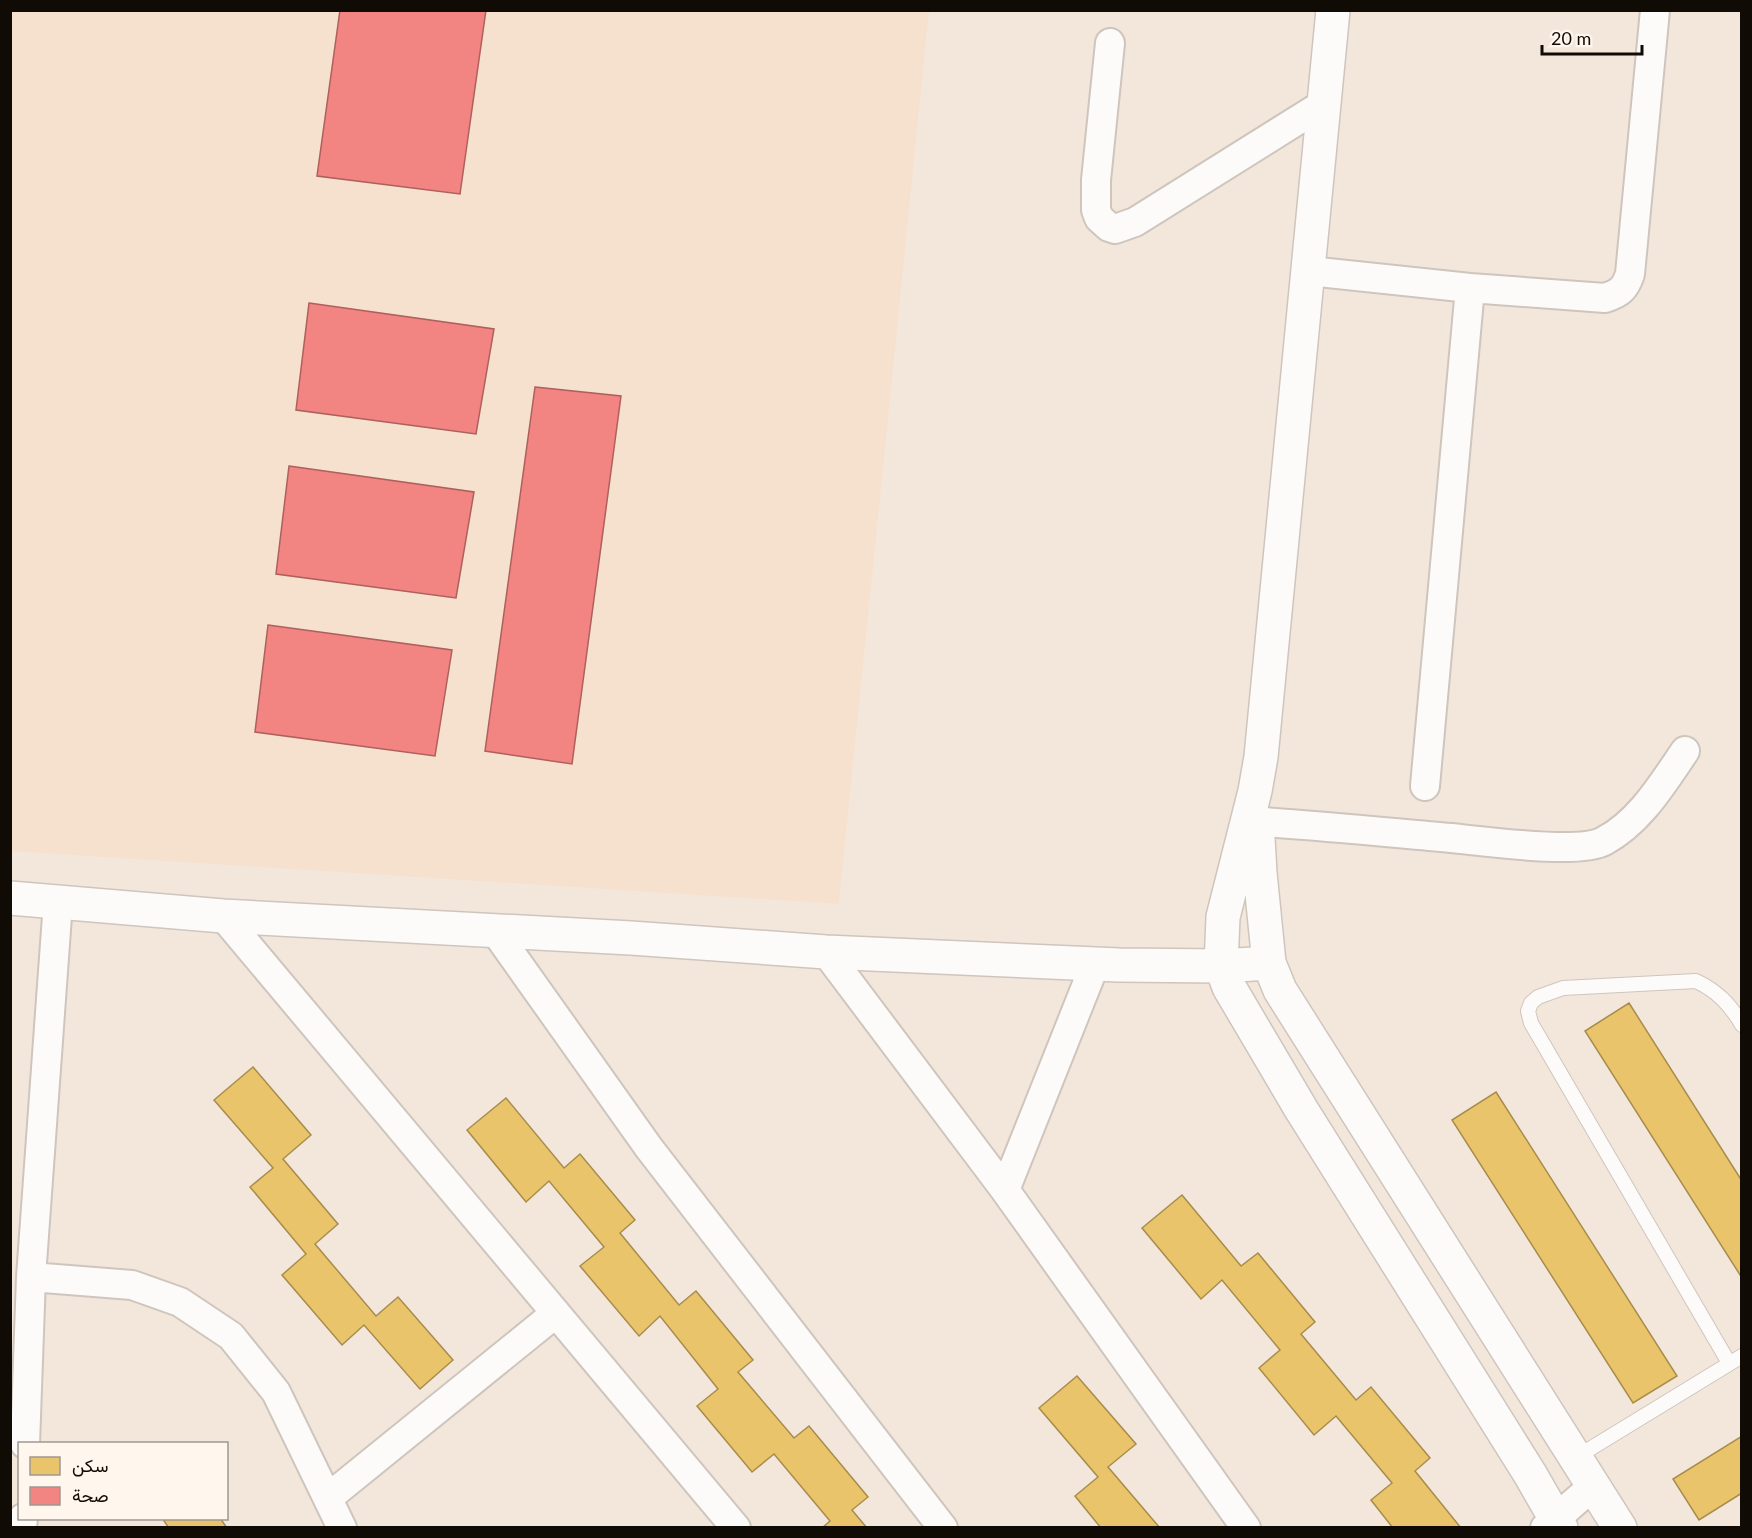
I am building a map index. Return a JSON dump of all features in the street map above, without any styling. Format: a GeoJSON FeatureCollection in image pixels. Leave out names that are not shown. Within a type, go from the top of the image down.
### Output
{"type":"FeatureCollection","features":[{"type":"Feature","properties":{"kind":"street"},"geometry":{"type":"LineString","coordinates":[[1333,10],[1266,713],[1253,811],[1223,917],[1221,966],[1229,987],[1301,1110],[1530,1474],[1554,1525],[1593,1486]]}},
{"type":"Feature","properties":{"kind":"street"},"geometry":{"type":"LineString","coordinates":[[1309,271],[1470,288],[1605,298],[1625,288],[1630,274],[1655,10]]}},
{"type":"Feature","properties":{"kind":"street"},"geometry":{"type":"LineString","coordinates":[[1110,43],[1096,180],[1096,210],[1099,218],[1109,227],[1116,229],[1135,222],[1325,103]]}},
{"type":"Feature","properties":{"kind":"street"},"geometry":{"type":"LineString","coordinates":[[1425,786],[1470,288]]}},
{"type":"Feature","properties":{"kind":"street"},"geometry":{"type":"LineString","coordinates":[[1253,811],[1529,846],[1593,846],[1618,832],[1648,805],[1685,751]]}},
{"type":"Feature","properties":{"kind":"street"},"geometry":{"type":"LineString","coordinates":[[1253,811],[1269,963],[1292,1011],[1620,1527]]}},
{"type":"Feature","properties":{"kind":"street"},"geometry":{"type":"LineString","coordinates":[[10,898],[223,916],[631,938],[826,952],[1095,964],[1221,966],[1269,963]]}},
{"type":"Feature","properties":{"kind":"street"},"geometry":{"type":"LineString","coordinates":[[26,1442],[19,1380],[31,1277],[58,902]]}},
{"type":"Feature","properties":{"kind":"street"},"geometry":{"type":"LineString","coordinates":[[223,916],[736,1527]]}},
{"type":"Feature","properties":{"kind":"street"},"geometry":{"type":"LineString","coordinates":[[495,931],[649,1148],[943,1527]]}},
{"type":"Feature","properties":{"kind":"street"},"geometry":{"type":"LineString","coordinates":[[826,952],[1005,1190],[1246,1527]]}},
{"type":"Feature","properties":{"kind":"street"},"geometry":{"type":"LineString","coordinates":[[1005,1190],[1095,964]]}},
{"type":"Feature","properties":{"kind":"street"},"geometry":{"type":"LineString","coordinates":[[31,1277],[132,1285],[180,1302],[231,1336],[276,1392],[342,1527]]}},
{"type":"Feature","properties":{"kind":"street"},"geometry":{"type":"LineString","coordinates":[[329,1497],[556,1313]]}},
{"type":"Feature","properties":{"kind":"lane"},"geometry":{"type":"LineString","coordinates":[[1729,1363],[1537,1033],[1528,1011],[1531,1003],[1538,997],[1563,988],[1696,981],[1730,1005],[1742,1025]]}},
{"type":"Feature","properties":{"kind":"lane"},"geometry":{"type":"LineString","coordinates":[[1575,1458],[1742,1356]]}},
{"type":"Feature","properties":{"kind":"shaded area"},"geometry":{"type":"Polygon","coordinates":[[[10,11],[929,11],[839,904],[11,851],[10,11]]]}},
{"type":"Feature","properties":{"kind":"building: سكن"},"geometry":{"type":"Polygon","coordinates":[[[1629,1003],[1742,1181],[1742,1278],[1585,1031],[1629,1003]]]}},
{"type":"Feature","properties":{"kind":"building: سكن"},"geometry":{"type":"Polygon","coordinates":[[[253,1067],[311,1135],[283,1159],[338,1224],[315,1244],[376,1316],[398,1297],[453,1360],[420,1389],[364,1325],[342,1345],[282,1275],[306,1254],[250,1187],[273,1168],[214,1100],[253,1067]]]}},
{"type":"Feature","properties":{"kind":"building: سكن"},"geometry":{"type":"Polygon","coordinates":[[[1496,1092],[1677,1376],[1633,1403],[1452,1120],[1496,1092]]]}},
{"type":"Feature","properties":{"kind":"building: سكن"},"geometry":{"type":"Polygon","coordinates":[[[506,1098],[564,1168],[580,1154],[635,1220],[620,1233],[679,1305],[696,1291],[753,1360],[738,1372],[794,1438],[809,1426],[868,1497],[852,1510],[867,1528],[822,1528],[830,1521],[774,1454],[752,1472],[697,1406],[718,1389],[660,1316],[639,1336],[580,1266],[604,1247],[549,1181],[526,1202],[467,1130],[506,1098]]]}},
{"type":"Feature","properties":{"kind":"building: سكن"},"geometry":{"type":"Polygon","coordinates":[[[1182,1195],[1241,1266],[1258,1253],[1315,1322],[1301,1334],[1356,1400],[1371,1387],[1430,1458],[1415,1471],[1461,1528],[1393,1528],[1371,1500],[1392,1483],[1336,1416],[1314,1435],[1259,1368],[1280,1350],[1222,1280],[1201,1299],[1142,1228],[1182,1195]]]}},
{"type":"Feature","properties":{"kind":"building: سكن"},"geometry":{"type":"Polygon","coordinates":[[[1077,1376],[1136,1444],[1108,1467],[1160,1528],[1101,1528],[1075,1496],[1098,1477],[1039,1408],[1077,1376]]]}},
{"type":"Feature","properties":{"kind":"building: سكن"},"geometry":{"type":"Polygon","coordinates":[[[1742,1436],[1742,1493],[1699,1520],[1673,1479],[1742,1436]]]}},
{"type":"Feature","properties":{"kind":"building: سكن"},"geometry":{"type":"Polygon","coordinates":[[[221,1520],[227,1528],[169,1528],[164,1521],[221,1520]]]}},
{"type":"Feature","properties":{"kind":"building: صحة"},"geometry":{"type":"Polygon","coordinates":[[[340,10],[486,10],[460,194],[317,176],[340,10]]]}},
{"type":"Feature","properties":{"kind":"building: صحة"},"geometry":{"type":"Polygon","coordinates":[[[309,303],[494,329],[476,434],[296,410],[309,303]]]}},
{"type":"Feature","properties":{"kind":"building: صحة"},"geometry":{"type":"Polygon","coordinates":[[[535,387],[621,396],[572,764],[485,751],[535,387]]]}},
{"type":"Feature","properties":{"kind":"building: صحة"},"geometry":{"type":"Polygon","coordinates":[[[289,466],[474,492],[456,598],[276,574],[289,466]]]}},
{"type":"Feature","properties":{"kind":"building: صحة"},"geometry":{"type":"Polygon","coordinates":[[[268,625],[452,650],[435,756],[255,732],[268,625]]]}}]}
